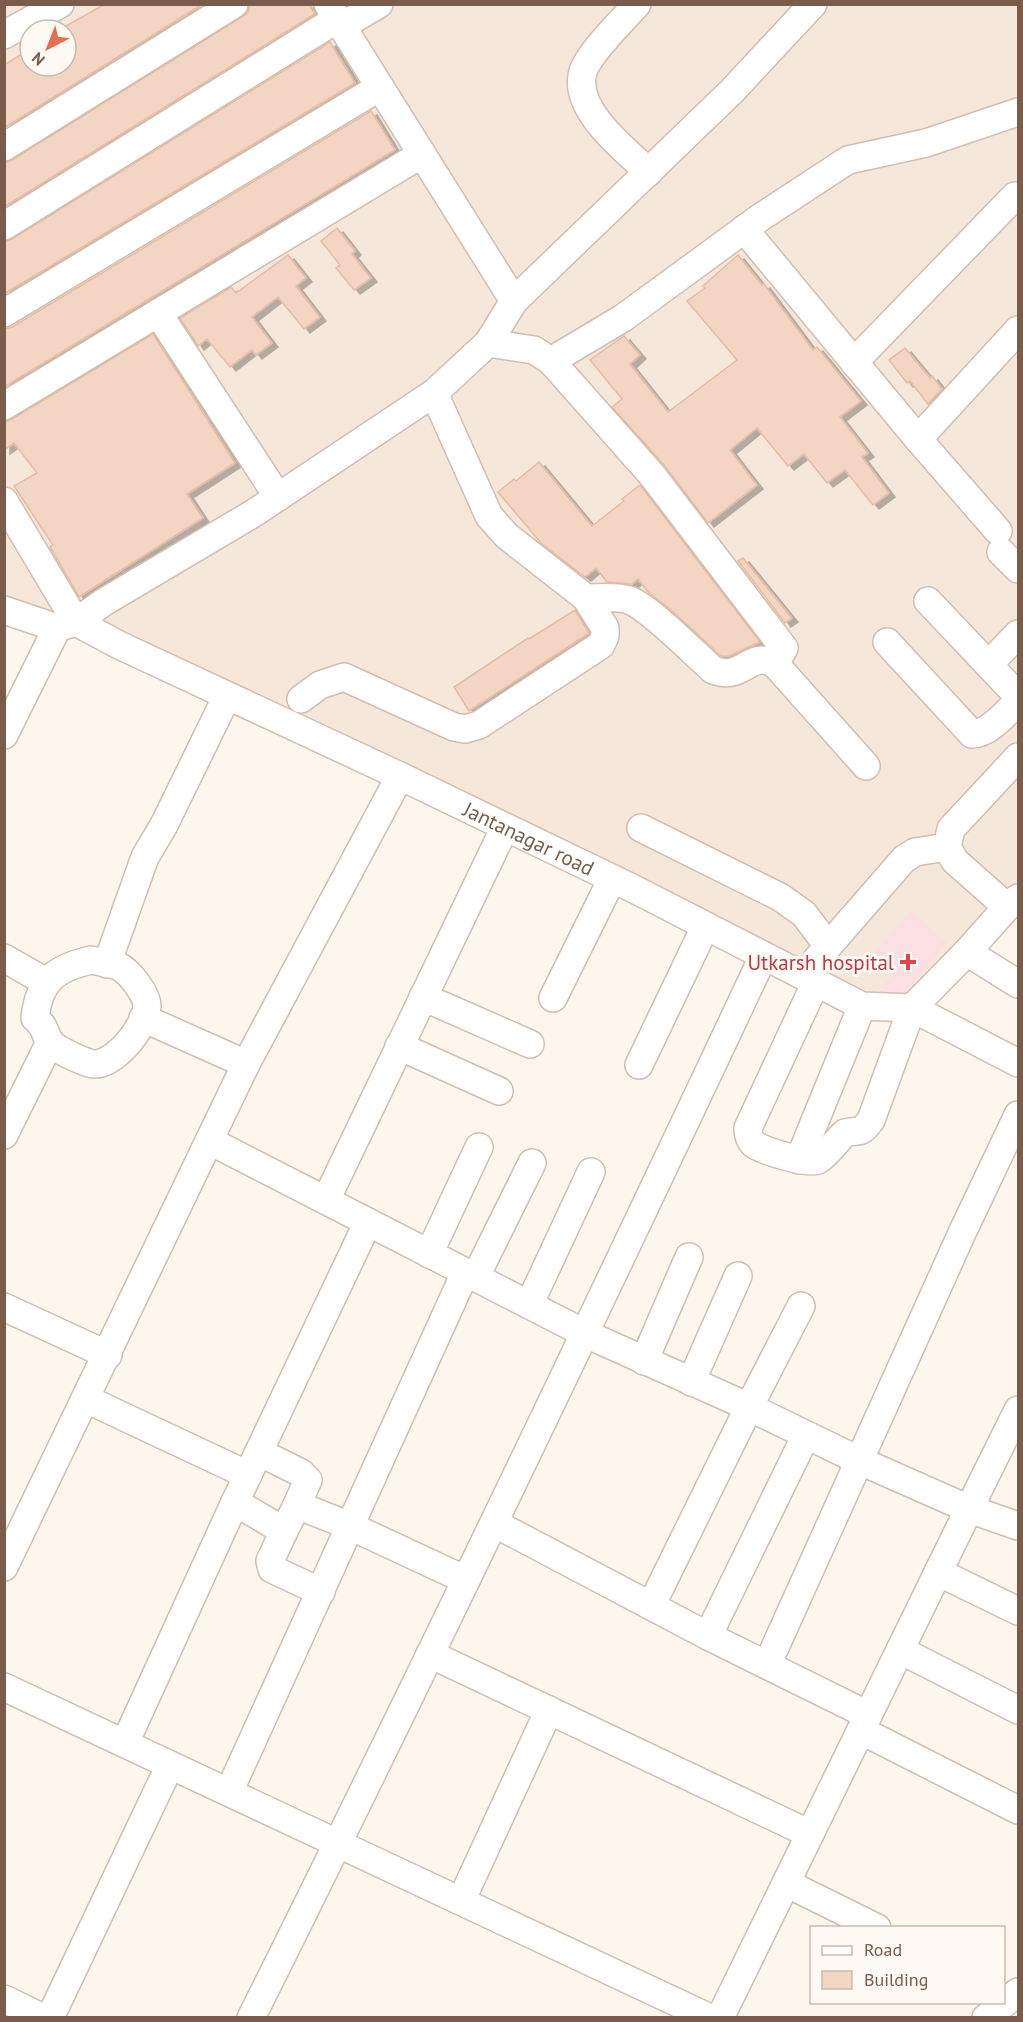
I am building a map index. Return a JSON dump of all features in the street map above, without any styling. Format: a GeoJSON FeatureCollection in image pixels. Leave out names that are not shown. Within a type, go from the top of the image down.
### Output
{"type":"FeatureCollection","features":[{"type":"Feature","properties":{"kind":"street"},"geometry":{"type":"LineString","coordinates":[[4,35],[60,4]]}},
{"type":"Feature","properties":{"kind":"street"},"geometry":{"type":"LineString","coordinates":[[4,147],[234,4]]}},
{"type":"Feature","properties":{"kind":"street"},"geometry":{"type":"LineString","coordinates":[[4,226],[336,17],[379,4]]}},
{"type":"Feature","properties":{"kind":"street"},"geometry":{"type":"LineString","coordinates":[[636,4],[593,54],[584,68],[581,85],[592,112],[610,136],[649,172]]}},
{"type":"Feature","properties":{"kind":"street"},"geometry":{"type":"LineString","coordinates":[[4,735],[67,625],[278,497],[434,393],[488,343],[514,301],[732,91],[813,4]]}},
{"type":"Feature","properties":{"kind":"street"},"geometry":{"type":"LineString","coordinates":[[336,17],[514,301]]}},
{"type":"Feature","properties":{"kind":"street"},"geometry":{"type":"LineString","coordinates":[[4,313],[380,87]]}},
{"type":"Feature","properties":{"kind":"street"},"geometry":{"type":"LineString","coordinates":[[550,361],[623,318],[744,229],[848,160],[926,143],[1018,112]]}},
{"type":"Feature","properties":{"kind":"street"},"geometry":{"type":"LineString","coordinates":[[4,406],[422,154]]}},
{"type":"Feature","properties":{"kind":"street"},"geometry":{"type":"LineString","coordinates":[[854,362],[1016,196]]}},
{"type":"Feature","properties":{"kind":"street"},"geometry":{"type":"LineString","coordinates":[[744,229],[918,439],[1006,551]]}},
{"type":"Feature","properties":{"kind":"street"},"geometry":{"type":"LineString","coordinates":[[158,313],[278,497]]}},
{"type":"Feature","properties":{"kind":"street"},"geometry":{"type":"LineString","coordinates":[[918,439],[1018,330]]}},
{"type":"Feature","properties":{"kind":"street"},"geometry":{"type":"LineString","coordinates":[[488,343],[534,350],[550,361],[652,475],[784,648],[774,664]]}},
{"type":"Feature","properties":{"kind":"street"},"geometry":{"type":"LineString","coordinates":[[301,699],[320,685],[344,677],[454,728],[465,729],[479,725],[601,645],[605,636],[604,628],[586,598],[507,536],[489,516],[434,393]]}},
{"type":"Feature","properties":{"kind":"street"},"geometry":{"type":"LineString","coordinates":[[4,501],[67,625]]}},
{"type":"Feature","properties":{"kind":"street"},"geometry":{"type":"LineString","coordinates":[[586,598],[621,598],[632,601],[645,609],[713,670],[723,674],[733,673],[758,660],[766,659],[774,664],[866,766]]}},
{"type":"Feature","properties":{"kind":"street"},"geometry":{"type":"LineString","coordinates":[[928,601],[1018,696]]}},
{"type":"Feature","properties":{"kind":"street","name":"Jantanagar road"},"geometry":{"type":"LineString","coordinates":[[4,610],[67,625],[119,645],[505,827],[862,1006],[912,1008]]}},
{"type":"Feature","properties":{"kind":"street"},"geometry":{"type":"LineString","coordinates":[[989,664],[1018,634]]}},
{"type":"Feature","properties":{"kind":"street"},"geometry":{"type":"LineString","coordinates":[[887,642],[972,734],[985,731],[1018,701]]}},
{"type":"Feature","properties":{"kind":"street"},"geometry":{"type":"LineString","coordinates":[[107,964],[145,857],[164,825],[227,696]]}},
{"type":"Feature","properties":{"kind":"street"},"geometry":{"type":"LineString","coordinates":[[947,847],[915,852],[904,859],[828,946],[809,979],[748,1128],[748,1135],[756,1145],[810,1162],[818,1160],[845,1133],[860,1133],[871,1120],[912,1008],[1013,902],[955,861],[947,847],[951,829],[1018,757]]}},
{"type":"Feature","properties":{"kind":"street"},"geometry":{"type":"LineString","coordinates":[[4,1567],[108,1355],[246,1064],[400,776]]}},
{"type":"Feature","properties":{"kind":"street"},"geometry":{"type":"LineString","coordinates":[[326,1200],[505,827]]}},
{"type":"Feature","properties":{"kind":"street"},"geometry":{"type":"LineString","coordinates":[[641,828],[780,897],[804,914],[828,946]]}},
{"type":"Feature","properties":{"kind":"street"},"geometry":{"type":"LineString","coordinates":[[553,998],[612,879]]}},
{"type":"Feature","properties":{"kind":"street"},"geometry":{"type":"LineString","coordinates":[[639,1065],[705,927]]}},
{"type":"Feature","properties":{"kind":"street"},"geometry":{"type":"LineString","coordinates":[[967,952],[1018,984]]}},
{"type":"Feature","properties":{"kind":"street"},"geometry":{"type":"LineString","coordinates":[[251,2018],[586,1334],[763,957]]}},
{"type":"Feature","properties":{"kind":"street"},"geometry":{"type":"LineString","coordinates":[[4,958],[46,982]]}},
{"type":"Feature","properties":{"kind":"street"},"geometry":{"type":"LineString","coordinates":[[91,960],[107,964],[119,966],[137,983],[144,995],[147,1007],[129,1043],[108,1061],[92,1064],[67,1053],[50,1042],[45,1026],[35,1018],[39,995],[46,982],[58,971],[91,960]]}},
{"type":"Feature","properties":{"kind":"street"},"geometry":{"type":"LineString","coordinates":[[423,997],[530,1044]]}},
{"type":"Feature","properties":{"kind":"street"},"geometry":{"type":"LineString","coordinates":[[799,1160],[862,1006]]}},
{"type":"Feature","properties":{"kind":"street"},"geometry":{"type":"LineString","coordinates":[[912,1008],[1018,1063]]}},
{"type":"Feature","properties":{"kind":"street"},"geometry":{"type":"LineString","coordinates":[[143,1018],[246,1064]]}},
{"type":"Feature","properties":{"kind":"street"},"geometry":{"type":"LineString","coordinates":[[4,1136],[50,1042]]}},
{"type":"Feature","properties":{"kind":"street"},"geometry":{"type":"LineString","coordinates":[[399,1046],[499,1091]]}},
{"type":"Feature","properties":{"kind":"street"},"geometry":{"type":"LineString","coordinates":[[767,1665],[858,1460],[1018,1115]]}},
{"type":"Feature","properties":{"kind":"street"},"geometry":{"type":"LineString","coordinates":[[210,1141],[586,1334],[749,1407],[858,1460],[969,1509],[1018,1526]]}},
{"type":"Feature","properties":{"kind":"street"},"geometry":{"type":"LineString","coordinates":[[429,1254],[480,1147]]}},
{"type":"Feature","properties":{"kind":"street"},"geometry":{"type":"LineString","coordinates":[[229,1792],[350,1526],[470,1275],[532,1163]]}},
{"type":"Feature","properties":{"kind":"street"},"geometry":{"type":"LineString","coordinates":[[529,1305],[591,1172]]}},
{"type":"Feature","properties":{"kind":"street"},"geometry":{"type":"LineString","coordinates":[[125,1743],[235,1502],[368,1222]]}},
{"type":"Feature","properties":{"kind":"street"},"geometry":{"type":"LineString","coordinates":[[644,1360],[690,1257]]}},
{"type":"Feature","properties":{"kind":"street"},"geometry":{"type":"LineString","coordinates":[[691,1382],[738,1275]]}},
{"type":"Feature","properties":{"kind":"street"},"geometry":{"type":"LineString","coordinates":[[651,1606],[801,1306]]}},
{"type":"Feature","properties":{"kind":"street"},"geometry":{"type":"LineString","coordinates":[[4,1307],[108,1355]]}},
{"type":"Feature","properties":{"kind":"street"},"geometry":{"type":"LineString","coordinates":[[86,1399],[254,1463],[301,1473],[308,1480],[270,1561],[272,1569],[321,1592]]}},
{"type":"Feature","properties":{"kind":"street"},"geometry":{"type":"LineString","coordinates":[[720,2018],[1018,1410]]}},
{"type":"Feature","properties":{"kind":"street"},"geometry":{"type":"LineString","coordinates":[[708,1636],[806,1435]]}},
{"type":"Feature","properties":{"kind":"street"},"geometry":{"type":"LineString","coordinates":[[235,1502],[284,1531]]}},
{"type":"Feature","properties":{"kind":"street"},"geometry":{"type":"LineString","coordinates":[[297,1505],[350,1526],[466,1580]]}},
{"type":"Feature","properties":{"kind":"street"},"geometry":{"type":"LineString","coordinates":[[494,1523],[767,1665],[1018,1810]]}},
{"type":"Feature","properties":{"kind":"street"},"geometry":{"type":"LineString","coordinates":[[938,1572],[1018,1611]]}},
{"type":"Feature","properties":{"kind":"street"},"geometry":{"type":"LineString","coordinates":[[900,1650],[1018,1710]]}},
{"type":"Feature","properties":{"kind":"street"},"geometry":{"type":"LineString","coordinates":[[430,1654],[810,1834]]}},
{"type":"Feature","properties":{"kind":"street"},"geometry":{"type":"LineString","coordinates":[[4,1687],[711,2018]]}},
{"type":"Feature","properties":{"kind":"street"},"geometry":{"type":"LineString","coordinates":[[461,1901],[549,1710]]}},
{"type":"Feature","properties":{"kind":"street"},"geometry":{"type":"LineString","coordinates":[[50,2018],[170,1764]]}},
{"type":"Feature","properties":{"kind":"street"},"geometry":{"type":"LineString","coordinates":[[786,1883],[873,1926]]}},
{"type":"Feature","properties":{"kind":"street"},"geometry":{"type":"LineString","coordinates":[[4,1999],[43,2018]]}},
{"type":"Feature","properties":{"kind":"street"},"geometry":{"type":"LineString","coordinates":[[986,2018],[1000,2004]]}},
{"type":"Feature","properties":{"kind":"shaded area"},"geometry":{"type":"Polygon","coordinates":[[[4,5],[1018,5],[1018,895],[910,1001],[864,1000],[97,624],[5,598],[4,5]]]}},
{"type":"Feature","properties":{"kind":"shaded area","name":"Utkarsh hospital"},"geometry":{"type":"Polygon","coordinates":[[[911,911],[947,943],[898,1000],[882,987],[896,971],[875,953],[911,911]]]}},
{"type":"Feature","properties":{"kind":"building"},"geometry":{"type":"Polygon","coordinates":[[[105,4],[203,4],[4,128],[4,65],[18,56],[18,78],[78,78],[78,19],[105,4]]]}},
{"type":"Feature","properties":{"kind":"building"},"geometry":{"type":"Polygon","coordinates":[[[250,4],[309,4],[315,14],[4,207],[4,163],[242,17],[248,12],[250,4]]]}},
{"type":"Feature","properties":{"kind":"building"},"geometry":{"type":"Polygon","coordinates":[[[330,42],[355,83],[4,294],[4,242],[330,42]]]}},
{"type":"Feature","properties":{"kind":"building"},"geometry":{"type":"Polygon","coordinates":[[[371,111],[395,150],[4,387],[4,329],[12,327],[371,111]]]}},
{"type":"Feature","properties":{"kind":"building"},"geometry":{"type":"Polygon","coordinates":[[[337,228],[355,251],[352,254],[371,278],[354,290],[336,268],[340,265],[321,241],[337,228]]]}},
{"type":"Feature","properties":{"kind":"building"},"geometry":{"type":"Polygon","coordinates":[[[288,255],[306,278],[296,286],[320,317],[304,329],[278,297],[252,317],[272,343],[256,355],[252,350],[230,367],[207,339],[198,346],[180,318],[231,287],[236,293],[288,255]]]}},
{"type":"Feature","properties":{"kind":"building"},"geometry":{"type":"Polygon","coordinates":[[[738,255],[762,285],[764,284],[813,350],[817,347],[861,401],[840,417],[868,453],[862,457],[889,493],[873,505],[845,470],[827,483],[804,454],[788,466],[757,428],[730,450],[757,485],[708,523],[664,465],[612,407],[622,399],[590,360],[624,336],[640,355],[630,364],[668,412],[737,360],[687,301],[705,288],[703,286],[738,255]]]}},
{"type":"Feature","properties":{"kind":"building"},"geometry":{"type":"Polygon","coordinates":[[[153,334],[235,463],[187,494],[203,518],[79,597],[50,547],[53,545],[14,486],[37,473],[14,443],[4,450],[4,422],[153,334]]]}},
{"type":"Feature","properties":{"kind":"building"},"geometry":{"type":"Polygon","coordinates":[[[905,348],[942,389],[928,404],[889,360],[905,348]]]}},
{"type":"Feature","properties":{"kind":"building"},"geometry":{"type":"Polygon","coordinates":[[[539,462],[592,526],[640,485],[760,642],[729,656],[721,656],[649,593],[638,579],[632,584],[607,582],[596,568],[585,577],[541,543],[498,492],[539,462]]]}},
{"type":"Feature","properties":{"kind":"building"},"geometry":{"type":"Polygon","coordinates":[[[743,558],[792,618],[785,623],[738,561],[743,558]]]}},
{"type":"Feature","properties":{"kind":"building"},"geometry":{"type":"Polygon","coordinates":[[[575,610],[588,634],[469,711],[454,687],[575,610]]]}},
{"type":"Feature","properties":{"kind":"place","name":"Utkarsh hospital"},"geometry":{"type":"Point","coordinates":[908,962]}}]}
